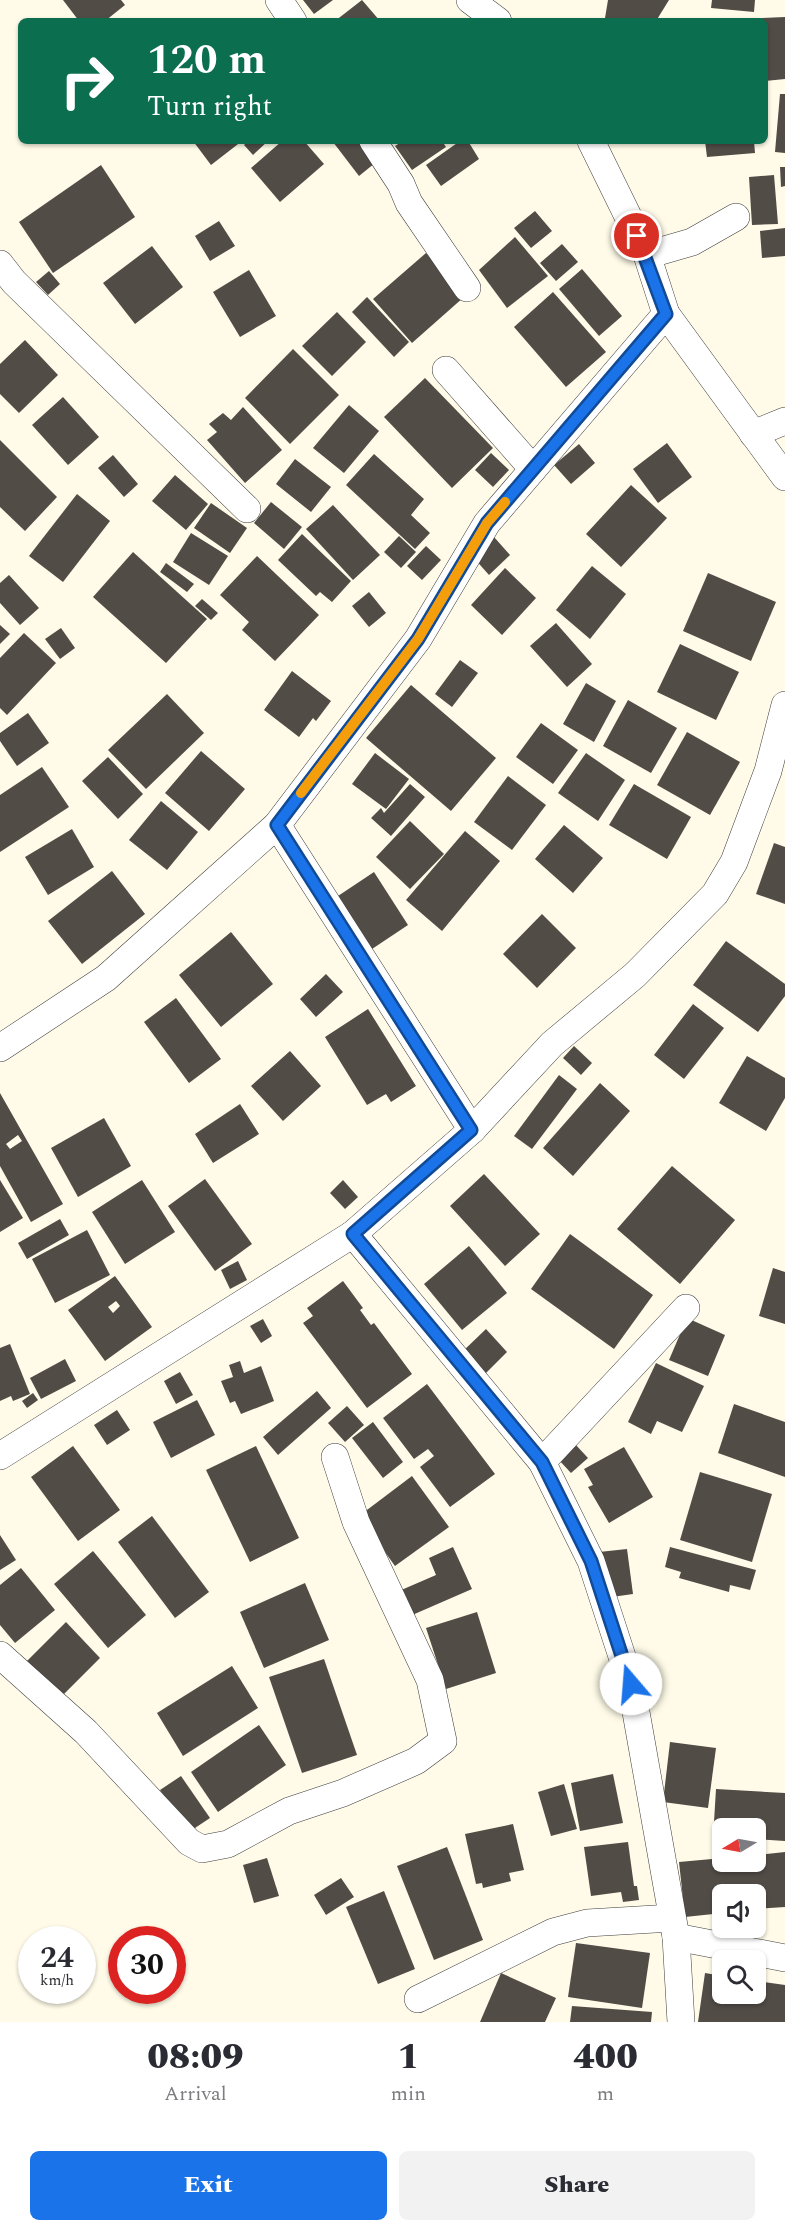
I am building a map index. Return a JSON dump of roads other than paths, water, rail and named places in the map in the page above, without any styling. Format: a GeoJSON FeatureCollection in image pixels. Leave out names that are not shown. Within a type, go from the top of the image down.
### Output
{"type":"FeatureCollection","features":[{"type":"Feature","properties":{"kind":"street"},"geometry":{"type":"LineString","coordinates":[[279,0],[291,18]]}},
{"type":"Feature","properties":{"kind":"street"},"geometry":{"type":"LineString","coordinates":[[470,0],[494,18]]}},
{"type":"Feature","properties":{"kind":"street"},"geometry":{"type":"LineString","coordinates":[[375,144],[401,184],[409,203],[467,288]]}},
{"type":"Feature","properties":{"kind":"street"},"geometry":{"type":"LineString","coordinates":[[592,144],[647,255],[666,314],[785,477]]}},
{"type":"Feature","properties":{"kind":"street"},"geometry":{"type":"LineString","coordinates":[[647,255],[692,242],[736,217]]}},
{"type":"Feature","properties":{"kind":"street"},"geometry":{"type":"LineString","coordinates":[[0,264],[14,282],[247,509]]}},
{"type":"Feature","properties":{"kind":"street"},"geometry":{"type":"LineString","coordinates":[[0,1048],[106,978],[277,825],[418,639],[487,523],[666,314]]}},
{"type":"Feature","properties":{"kind":"street"},"geometry":{"type":"LineString","coordinates":[[446,370],[533,469]]}},
{"type":"Feature","properties":{"kind":"street"},"geometry":{"type":"LineString","coordinates":[[753,434],[785,421]]}},
{"type":"Feature","properties":{"kind":"street"},"geometry":{"type":"LineString","coordinates":[[0,1456],[353,1234],[471,1130],[552,1044],[635,975],[715,894],[734,862],[760,791],[785,705]]}},
{"type":"Feature","properties":{"kind":"street"},"geometry":{"type":"LineString","coordinates":[[277,825],[471,1130]]}},
{"type":"Feature","properties":{"kind":"street"},"geometry":{"type":"LineString","coordinates":[[353,1234],[542,1462],[591,1561],[631,1684],[674,1927],[681,2022]]}},
{"type":"Feature","properties":{"kind":"street"},"geometry":{"type":"LineString","coordinates":[[542,1462],[686,1308]]}},
{"type":"Feature","properties":{"kind":"street"},"geometry":{"type":"LineString","coordinates":[[0,1655],[86,1732],[189,1842],[202,1849],[228,1844],[290,1810],[343,1793],[416,1761],[443,1741],[430,1680],[356,1522],[335,1457]]}},
{"type":"Feature","properties":{"kind":"street"},"geometry":{"type":"LineString","coordinates":[[418,1999],[553,1932],[587,1923],[674,1927],[785,1958]]}}]}
